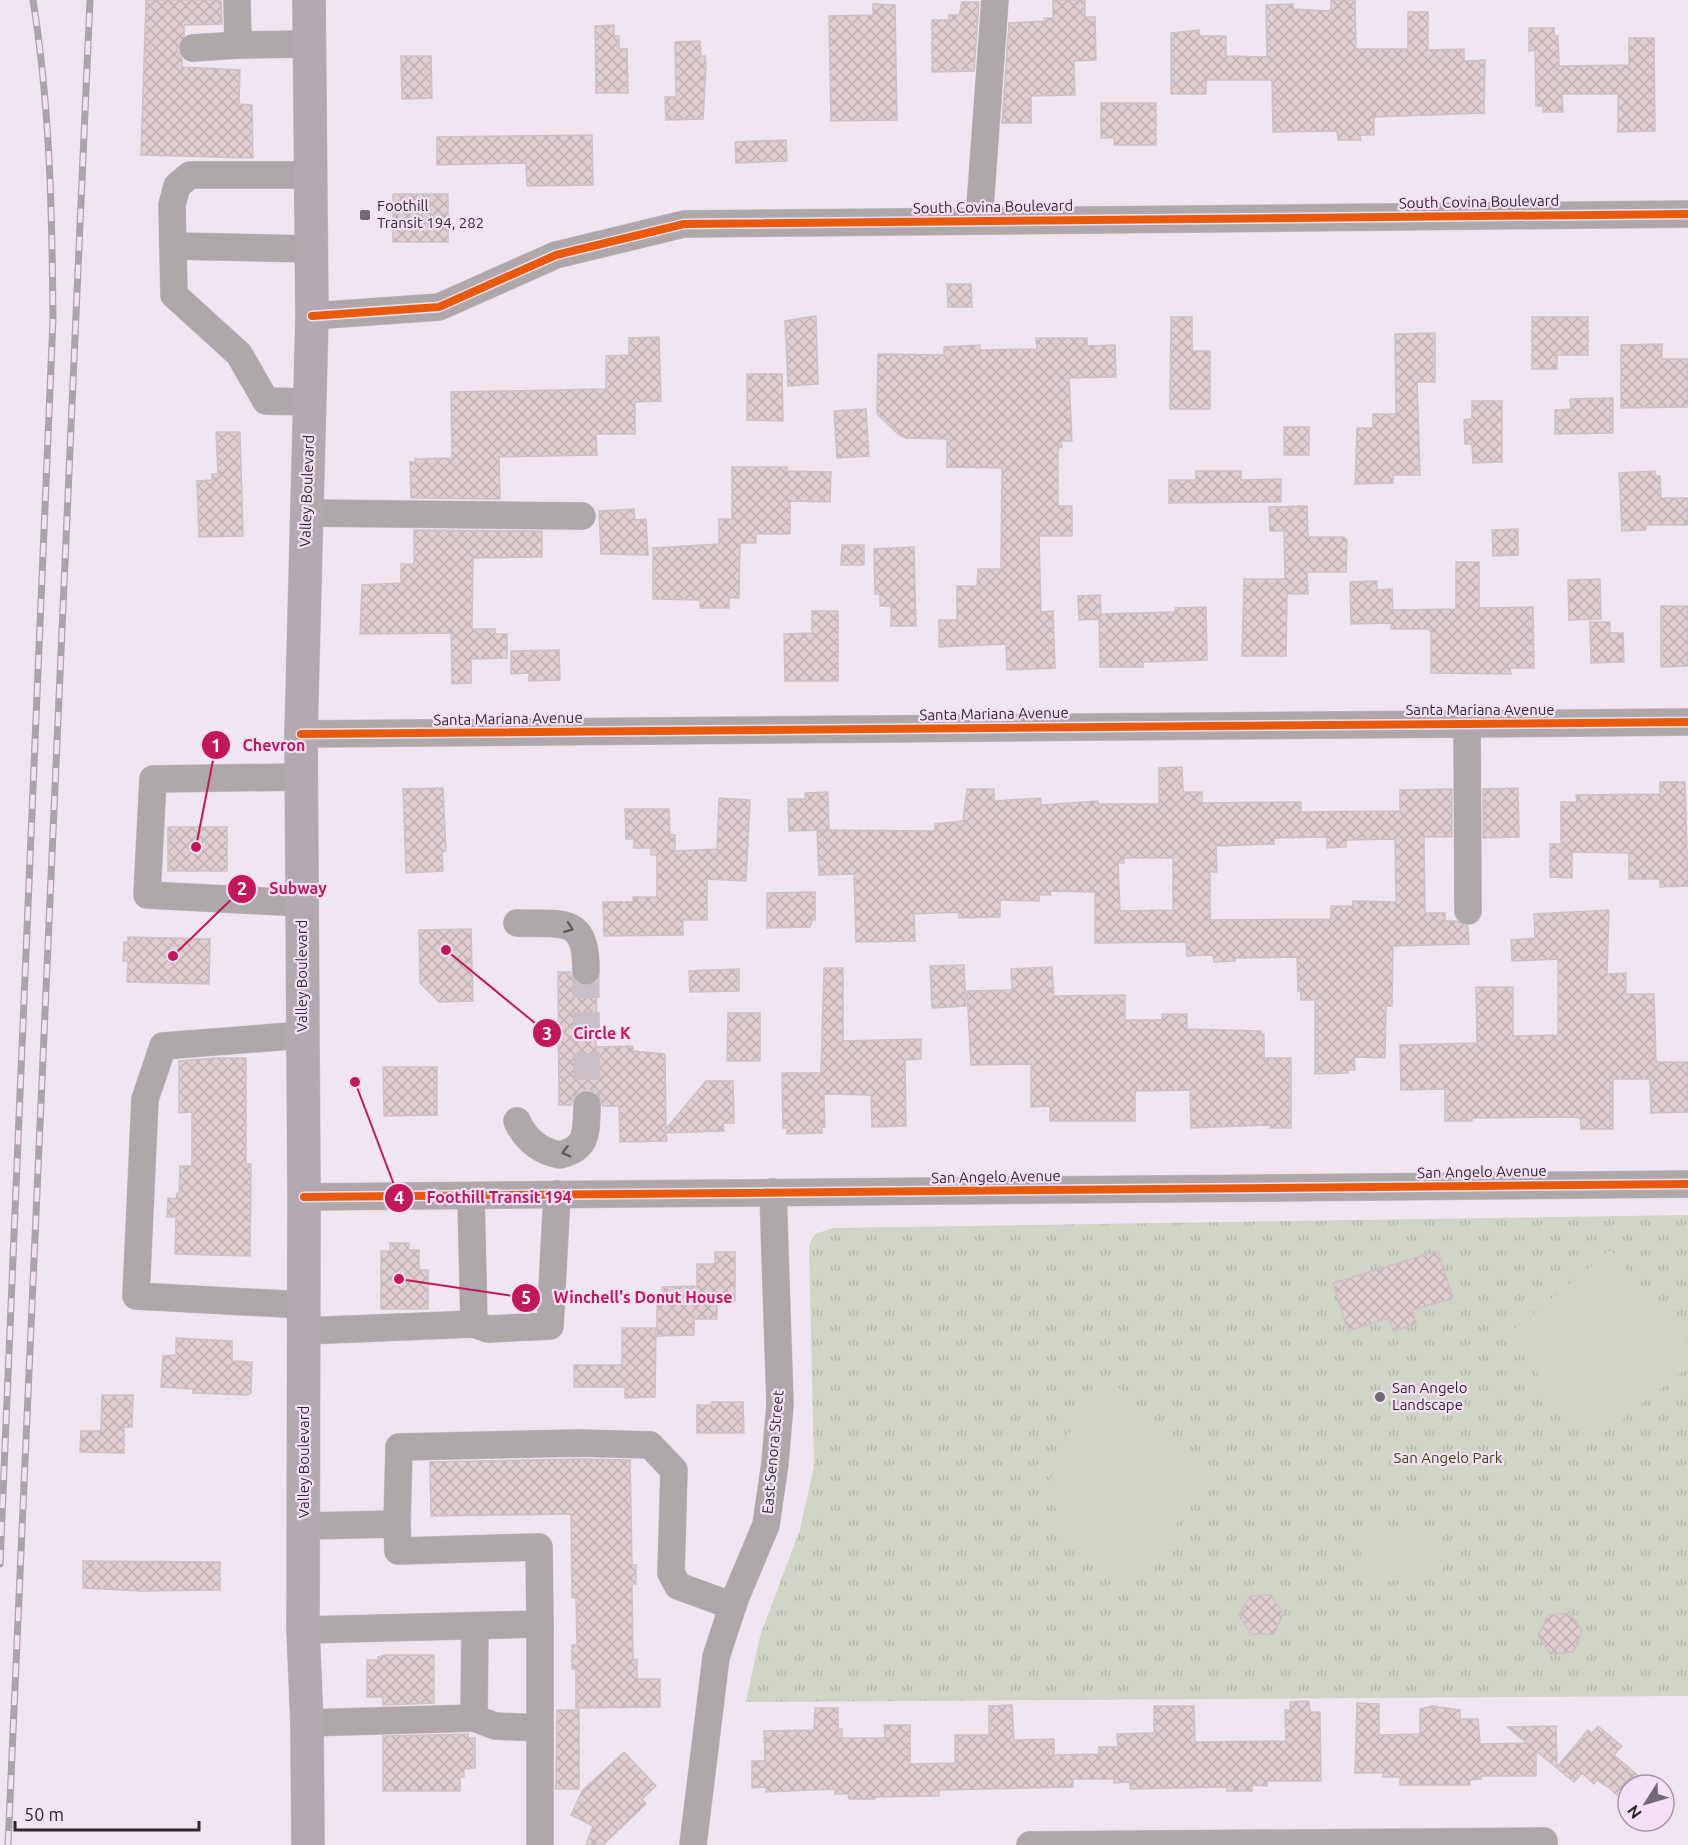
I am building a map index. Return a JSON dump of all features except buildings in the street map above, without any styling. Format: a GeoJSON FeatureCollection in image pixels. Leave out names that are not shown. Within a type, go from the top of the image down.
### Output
{"type":"FeatureCollection","features":[{"type":"Feature","properties":{"kind":"main road","name":"Valley Boulevard"},"geometry":{"type":"LineString","coordinates":[[308,1845],[307,1724],[303,1630],[304,1197],[300,734],[312,316],[309,0]]}},
{"type":"Feature","properties":{"kind":"street"},"geometry":{"type":"LineString","coordinates":[[237,0],[238,45]]}},
{"type":"Feature","properties":{"kind":"street"},"geometry":{"type":"LineString","coordinates":[[979,221],[995,0]]}},
{"type":"Feature","properties":{"kind":"street"},"geometry":{"type":"LineString","coordinates":[[193,48],[310,44]]}},
{"type":"Feature","properties":{"kind":"street"},"geometry":{"type":"LineString","coordinates":[[310,402],[266,401],[239,354],[174,295],[172,205],[177,186],[190,175],[311,176]]}},
{"type":"Feature","properties":{"kind":"street","name":"South Covina Boulevard"},"geometry":{"type":"LineString","coordinates":[[312,316],[439,307],[556,255],[684,224],[1688,214]]}},
{"type":"Feature","properties":{"kind":"street"},"geometry":{"type":"LineString","coordinates":[[173,246],[312,249]]}},
{"type":"Feature","properties":{"kind":"street"},"geometry":{"type":"LineString","coordinates":[[306,513],[582,516]]}},
{"type":"Feature","properties":{"kind":"street","name":"Santa Mariana Avenue"},"geometry":{"type":"LineString","coordinates":[[300,734],[1688,722]]}},
{"type":"Feature","properties":{"kind":"street"},"geometry":{"type":"LineString","coordinates":[[1467,723],[1468,911]]}},
{"type":"Feature","properties":{"kind":"street"},"geometry":{"type":"LineString","coordinates":[[301,777],[153,779],[147,895],[302,903]]}},
{"type":"Feature","properties":{"kind":"street"},"geometry":{"type":"LineString","coordinates":[[517,923],[568,925],[579,932],[586,946],[586,971]]}},
{"type":"Feature","properties":{"kind":"street"},"geometry":{"type":"LineString","coordinates":[[303,1035],[163,1046],[145,1100],[136,1296],[304,1318],[474,1324],[488,1329],[550,1326],[557,1194]]}},
{"type":"Feature","properties":{"kind":"street"},"geometry":{"type":"LineString","coordinates":[[517,1121],[524,1136],[538,1147],[560,1155],[578,1148],[583,1141],[587,1105]]}},
{"type":"Feature","properties":{"kind":"street","name":"San Angelo Avenue"},"geometry":{"type":"LineString","coordinates":[[304,1197],[1688,1184]]}},
{"type":"Feature","properties":{"kind":"street","name":"East Senora Street"},"geometry":{"type":"LineString","coordinates":[[693,1845],[716,1657],[733,1606],[766,1525],[776,1451],[780,1404],[773,1192]]}},
{"type":"Feature","properties":{"kind":"street"},"geometry":{"type":"LineString","coordinates":[[471,1196],[474,1324]]}},
{"type":"Feature","properties":{"kind":"street"},"geometry":{"type":"LineString","coordinates":[[540,1845],[539,1547],[398,1551],[399,1447],[579,1443],[650,1445],[674,1470],[670,1573],[678,1586],[733,1606]]}},
{"type":"Feature","properties":{"kind":"street"},"geometry":{"type":"LineString","coordinates":[[304,1526],[397,1524]]}},
{"type":"Feature","properties":{"kind":"street"},"geometry":{"type":"LineString","coordinates":[[303,1630],[540,1624]]}},
{"type":"Feature","properties":{"kind":"street"},"geometry":{"type":"LineString","coordinates":[[474,1718],[475,1626]]}},
{"type":"Feature","properties":{"kind":"street"},"geometry":{"type":"LineString","coordinates":[[307,1724],[474,1718],[495,1725],[540,1728]]}},
{"type":"Feature","properties":{"kind":"street"},"geometry":{"type":"LineString","coordinates":[[1030,1845],[1544,1841],[1544,1845]]}},
{"type":"Feature","properties":{"kind":"green space","name":"San Angelo Park"},"geometry":{"type":"Polygon","coordinates":[[[1688,1215],[1688,1696],[746,1702],[760,1636],[800,1529],[814,1467],[809,1246],[815,1234],[833,1228],[1688,1215]]]}},
{"type":"Feature","properties":{"kind":"green space"},"geometry":{"type":"Polygon","coordinates":[[[1611,1250],[1688,1345],[1688,1367],[1593,1442],[1507,1335],[1611,1250]]]}},
{"type":"Feature","properties":{"kind":"green space"},"geometry":{"type":"Polygon","coordinates":[[[1107,1376],[1212,1479],[1132,1580],[1089,1562],[1061,1527],[1049,1485],[1061,1446],[1107,1376]]]}},
{"type":"Feature","properties":{"kind":"green space"},"geometry":{"type":"Polygon","coordinates":[[[1442,1532],[1443,1579],[1362,1581],[1361,1534],[1442,1532]]]}},
{"type":"Feature","properties":{"kind":"tunnel"},"geometry":{"type":"LineString","coordinates":[[586,971],[587,1105]]}},
{"type":"Feature","properties":{"kind":"railway"},"geometry":{"type":"LineString","coordinates":[[0,1564],[53,319],[47,119],[33,0]]}},
{"type":"Feature","properties":{"kind":"railway"},"geometry":{"type":"LineString","coordinates":[[8,1845],[90,0]]}},
{"type":"Feature","properties":{"kind":"cycle path"},"geometry":{"type":"LineString","coordinates":[[312,316],[439,307],[556,255],[684,224],[1688,214]]}},
{"type":"Feature","properties":{"kind":"cycle path"},"geometry":{"type":"LineString","coordinates":[[301,734],[1688,722]]}},
{"type":"Feature","properties":{"kind":"cycle path"},"geometry":{"type":"LineString","coordinates":[[304,1197],[1688,1184]]}},
{"type":"Feature","properties":{"kind":"place","name":"Foothill Transit 194, 282"},"geometry":{"type":"Point","coordinates":[365,215]}},
{"type":"Feature","properties":{"kind":"place","name":"Chevron"},"geometry":{"type":"Point","coordinates":[196,847]}},
{"type":"Feature","properties":{"kind":"place","name":"Circle K"},"geometry":{"type":"Point","coordinates":[446,950]}},
{"type":"Feature","properties":{"kind":"place","name":"Subway"},"geometry":{"type":"Point","coordinates":[173,956]}},
{"type":"Feature","properties":{"kind":"place","name":"Foothill Transit 194"},"geometry":{"type":"Point","coordinates":[355,1082]}},
{"type":"Feature","properties":{"kind":"place","name":"Winchell's Donut House"},"geometry":{"type":"Point","coordinates":[399,1279]}},
{"type":"Feature","properties":{"kind":"place","name":"San Angelo Landscape"},"geometry":{"type":"Point","coordinates":[1380,1397]}}]}
